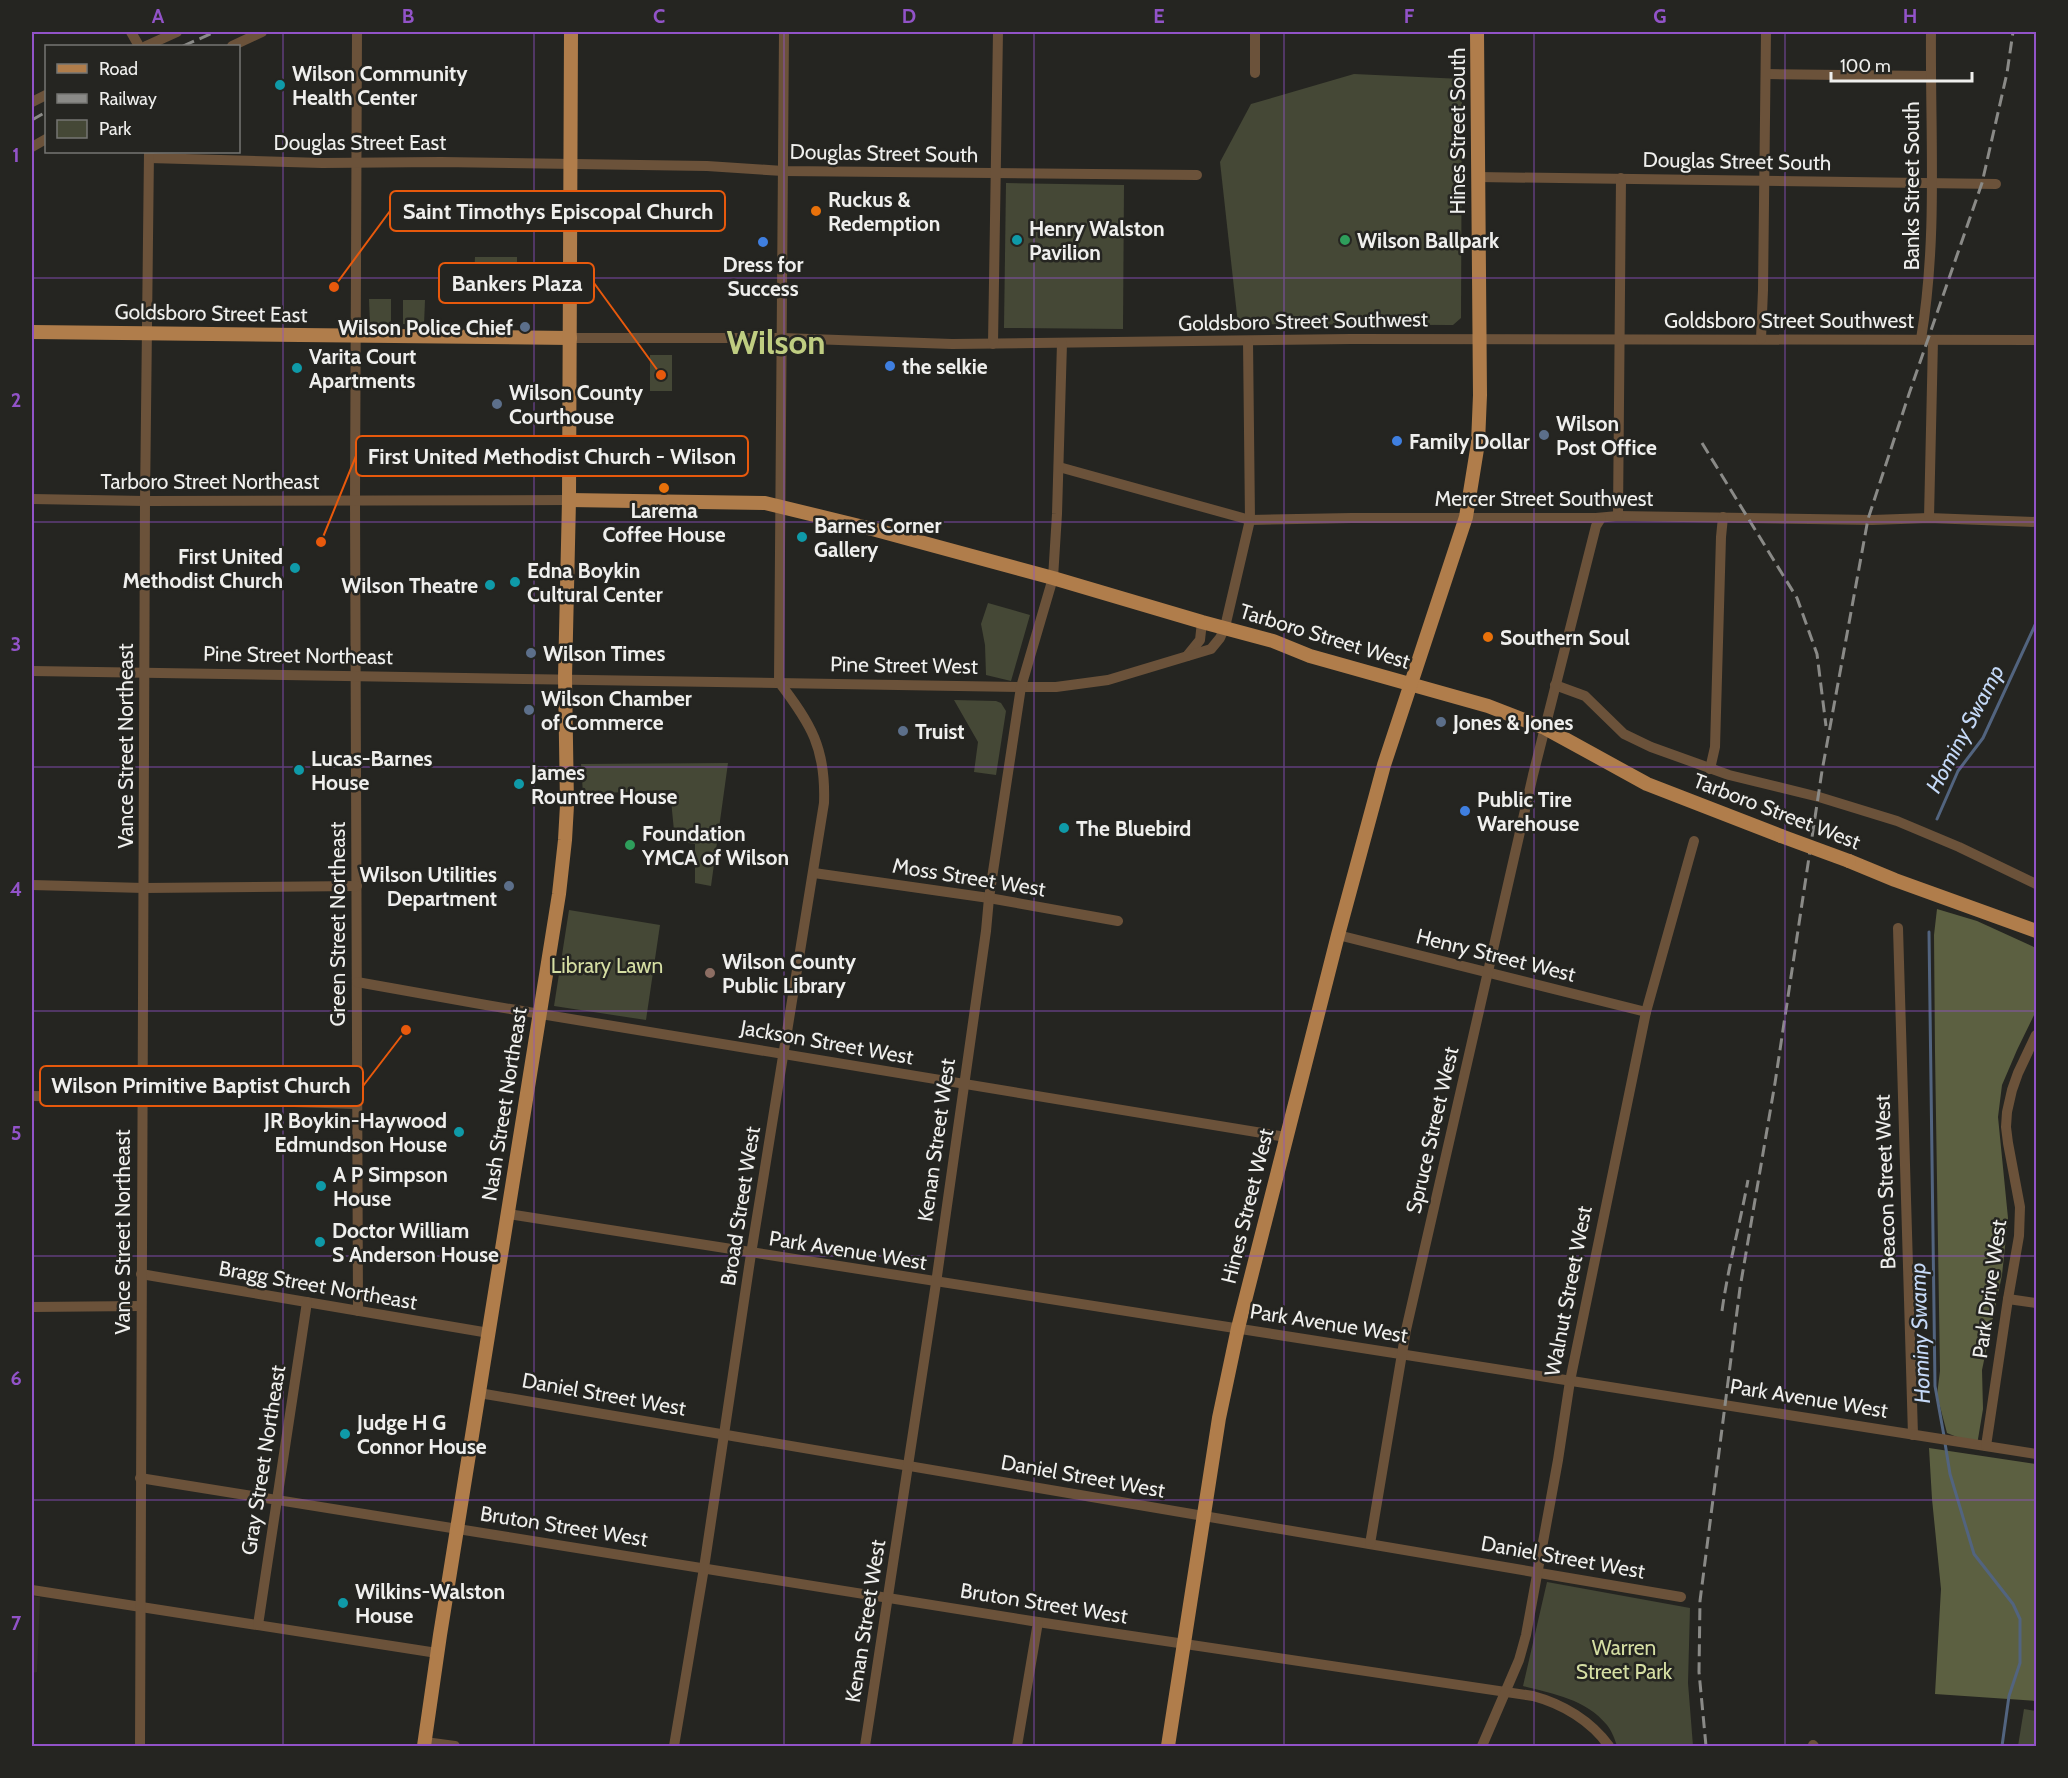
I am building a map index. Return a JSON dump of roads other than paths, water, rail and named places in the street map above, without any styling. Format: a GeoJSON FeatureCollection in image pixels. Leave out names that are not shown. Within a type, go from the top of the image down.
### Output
{"type":"FeatureCollection","features":[{"type":"Feature","properties":{"kind":"main road","name":"Nash Street Northeast"},"geometry":{"type":"LineString","coordinates":[[424,1744],[560,894],[566,840],[565,678],[569,500],[571,32]]}},
{"type":"Feature","properties":{"kind":"main road","name":"Hines Street South"},"geometry":{"type":"LineString","coordinates":[[1466,517],[1478,442],[1481,339],[1477,32]]}},
{"type":"Feature","properties":{"kind":"main road","name":"Goldsboro Street East"},"geometry":{"type":"LineString","coordinates":[[32,332],[570,338]]}},
{"type":"Feature","properties":{"kind":"main road","name":"Tarboro Street West"},"geometry":{"type":"LineString","coordinates":[[569,500],[765,503],[876,530],[1273,640],[1310,656],[1488,706],[1545,728],[1647,784],[1895,880],[2037,931]]}},
{"type":"Feature","properties":{"kind":"main road","name":"Hines Street West"},"geometry":{"type":"LineString","coordinates":[[1168,1746],[1219,1418],[1238,1328],[1338,935],[1384,765],[1466,517]]}},
{"type":"Feature","properties":{"kind":"street"},"geometry":{"type":"LineString","coordinates":[[148,45],[177,32]]}},
{"type":"Feature","properties":{"kind":"street"},"geometry":{"type":"LineString","coordinates":[[234,45],[262,32]]}},
{"type":"Feature","properties":{"kind":"street","name":"Green Street Northeast"},"geometry":{"type":"LineString","coordinates":[[357,32],[355,501],[358,1311]]}},
{"type":"Feature","properties":{"kind":"street"},"geometry":{"type":"LineString","coordinates":[[779,682],[784,32]]}},
{"type":"Feature","properties":{"kind":"street"},"geometry":{"type":"LineString","coordinates":[[993,344],[998,32]]}},
{"type":"Feature","properties":{"kind":"street"},"geometry":{"type":"LineString","coordinates":[[1254,73],[1255,32]]}},
{"type":"Feature","properties":{"kind":"street"},"geometry":{"type":"LineString","coordinates":[[1761,339],[1766,32]]}},
{"type":"Feature","properties":{"kind":"street","name":"Banks Street South"},"geometry":{"type":"LineString","coordinates":[[1929,519],[1927,340],[1930,282],[1932,32]]}},
{"type":"Feature","properties":{"kind":"street"},"geometry":{"type":"LineString","coordinates":[[1766,74],[1931,76]]}},
{"type":"Feature","properties":{"kind":"street","name":"Douglas Street East"},"geometry":{"type":"LineString","coordinates":[[149,155],[265,162],[570,165]]}},
{"type":"Feature","properties":{"kind":"street","name":"Vance Street Northeast"},"geometry":{"type":"LineString","coordinates":[[140,1746],[144,672],[149,155]]}},
{"type":"Feature","properties":{"kind":"street","name":"Douglas Street South"},"geometry":{"type":"LineString","coordinates":[[570,165],[707,166],[783,171],[1197,175]]}},
{"type":"Feature","properties":{"kind":"street","name":"Douglas Street South"},"geometry":{"type":"LineString","coordinates":[[1478,177],[1996,183]]}},
{"type":"Feature","properties":{"kind":"street"},"geometry":{"type":"LineString","coordinates":[[1618,516],[1621,178]]}},
{"type":"Feature","properties":{"kind":"street","name":"Goldsboro Street Southwest"},"geometry":{"type":"LineString","coordinates":[[570,338],[782,338],[993,344],[1481,339],[2037,340]]}},
{"type":"Feature","properties":{"kind":"street"},"geometry":{"type":"LineString","coordinates":[[1225,627],[1250,520],[1248,341]]}},
{"type":"Feature","properties":{"kind":"street","name":"Kenan Street West"},"geometry":{"type":"LineString","coordinates":[[865,1746],[936,1283],[988,898],[1021,687],[1053,578],[1058,514],[1062,343]]}},
{"type":"Feature","properties":{"kind":"street","name":"Mercer Street Southwest"},"geometry":{"type":"LineString","coordinates":[[1059,466],[1250,520],[1601,518],[1618,516],[2037,522]]}},
{"type":"Feature","properties":{"kind":"street","name":"Tarboro Street Northeast"},"geometry":{"type":"LineString","coordinates":[[32,499],[569,500]]}},
{"type":"Feature","properties":{"kind":"street","name":"Spruce Street West"},"geometry":{"type":"LineString","coordinates":[[1370,1544],[1406,1330],[1555,685],[1596,526],[1601,518]]}},
{"type":"Feature","properties":{"kind":"street"},"geometry":{"type":"LineString","coordinates":[[1710,769],[1715,747],[1723,518]]}},
{"type":"Feature","properties":{"kind":"street"},"geometry":{"type":"LineString","coordinates":[[1187,656],[1200,640],[1202,622]]}},
{"type":"Feature","properties":{"kind":"street","name":"Pine Street West"},"geometry":{"type":"LineString","coordinates":[[565,678],[1056,687],[1100,682],[1211,649],[1225,627]]}},
{"type":"Feature","properties":{"kind":"street","name":"Pine Street Northeast"},"geometry":{"type":"LineString","coordinates":[[32,671],[565,678]]}},
{"type":"Feature","properties":{"kind":"street","name":"Broad Street West"},"geometry":{"type":"LineString","coordinates":[[674,1746],[824,803],[823,769],[819,747],[811,726],[779,682]]}},
{"type":"Feature","properties":{"kind":"street"},"geometry":{"type":"LineString","coordinates":[[1555,685],[1585,696],[1616,728],[1651,747],[1710,769],[1820,797],[1897,821],[1970,852],[2037,885]]}},
{"type":"Feature","properties":{"kind":"street","name":"Walnut Street West"},"geometry":{"type":"LineString","coordinates":[[1482,1746],[1519,1660],[1526,1635],[1570,1380],[1646,1012],[1694,841]]}},
{"type":"Feature","properties":{"kind":"street","name":"Moss Street West"},"geometry":{"type":"LineString","coordinates":[[814,873],[988,898],[1118,921]]}},
{"type":"Feature","properties":{"kind":"street"},"geometry":{"type":"LineString","coordinates":[[32,885],[144,888],[357,886]]}},
{"type":"Feature","properties":{"kind":"street","name":"Beacon Street West"},"geometry":{"type":"LineString","coordinates":[[1898,928],[1913,1435]]}},
{"type":"Feature","properties":{"kind":"street","name":"Henry Street West"},"geometry":{"type":"LineString","coordinates":[[1338,935],[1646,1012]]}},
{"type":"Feature","properties":{"kind":"street","name":"Jackson Street West"},"geometry":{"type":"LineString","coordinates":[[357,982],[1286,1137]]}},
{"type":"Feature","properties":{"kind":"street","name":"Park Drive West"},"geometry":{"type":"LineString","coordinates":[[1986,1446],[2019,1236],[2017,1182],[2007,1135],[2007,1112],[2012,1090],[2033,1051],[2037,1035]]}},
{"type":"Feature","properties":{"kind":"street"},"geometry":{"type":"LineString","coordinates":[[32,1096],[357,1104]]}},
{"type":"Feature","properties":{"kind":"street","name":"Park Avenue West"},"geometry":{"type":"LineString","coordinates":[[508,1214],[751,1254],[2037,1454]]}},
{"type":"Feature","properties":{"kind":"street","name":"Bragg Street Northeast"},"geometry":{"type":"LineString","coordinates":[[141,1274],[489,1334]]}},
{"type":"Feature","properties":{"kind":"street"},"geometry":{"type":"LineString","coordinates":[[2008,1299],[2037,1303]]}},
{"type":"Feature","properties":{"kind":"street","name":"Gray Street Northeast"},"geometry":{"type":"LineString","coordinates":[[258,1624],[307,1302]]}},
{"type":"Feature","properties":{"kind":"street"},"geometry":{"type":"LineString","coordinates":[[32,1307],[141,1306]]}},
{"type":"Feature","properties":{"kind":"street","name":"Daniel Street West"},"geometry":{"type":"LineString","coordinates":[[479,1393],[1681,1598]]}},
{"type":"Feature","properties":{"kind":"street","name":"Bruton Street West"},"geometry":{"type":"LineString","coordinates":[[140,1478],[1184,1645],[1541,1698],[1565,1708],[1584,1721],[1609,1746]]}},
{"type":"Feature","properties":{"kind":"street"},"geometry":{"type":"LineString","coordinates":[[32,1590],[437,1653]]}},
{"type":"Feature","properties":{"kind":"street"},"geometry":{"type":"LineString","coordinates":[[1017,1746],[1038,1622]]}},
{"type":"Feature","properties":{"kind":"street"},"geometry":{"type":"LineString","coordinates":[[424,1744],[455,1746]]}},
{"type":"Feature","properties":{"kind":"waterway","name":"Hominy Swamp"},"geometry":{"type":"LineString","coordinates":[[1937,819],[1958,771],[1983,738],[2036,623]]}},
{"type":"Feature","properties":{"kind":"waterway","name":"Hominy Swamp"},"geometry":{"type":"LineString","coordinates":[[1929,932],[1935,1386],[1944,1436]]}},
{"type":"Feature","properties":{"kind":"waterway","name":"Hominy Swamp"},"geometry":{"type":"LineString","coordinates":[[1945,1443],[1950,1474],[1974,1554],[2013,1604],[2020,1619],[2020,1663],[2009,1696],[2002,1746]]}},
{"type":"Feature","properties":{"kind":"railway"},"geometry":{"type":"LineString","coordinates":[[185,45],[215,32]]}},
{"type":"Feature","properties":{"kind":"railway"},"geometry":{"type":"LineString","coordinates":[[1706,1746],[1699,1672],[1700,1601],[1740,1288],[1775,1083],[1822,771],[1868,519],[1982,183],[2007,73],[2013,32]]}},
{"type":"Feature","properties":{"kind":"railway"},"geometry":{"type":"LineString","coordinates":[[32,120],[45,113]]}},
{"type":"Feature","properties":{"kind":"railway"},"geometry":{"type":"LineString","coordinates":[[1702,443],[1797,598],[1817,654],[1826,726]]}},
{"type":"Feature","properties":{"kind":"railway"},"geometry":{"type":"LineString","coordinates":[[1722,1311],[1748,1180]]}},
{"type":"Feature","properties":{"kind":"place","name":"Wilson Community Health Center"},"geometry":{"type":"Point","coordinates":[280,85]}},
{"type":"Feature","properties":{"kind":"place","name":"Ruckus & Redemption"},"geometry":{"type":"Point","coordinates":[816,211]}},
{"type":"Feature","properties":{"kind":"place","name":"Henry Walston Pavilion"},"geometry":{"type":"Point","coordinates":[1017,240]}},
{"type":"Feature","properties":{"kind":"place","name":"Wilson Ballpark"},"geometry":{"type":"Point","coordinates":[1345,240]}},
{"type":"Feature","properties":{"kind":"place","name":"Dress for Success"},"geometry":{"type":"Point","coordinates":[763,242]}},
{"type":"Feature","properties":{"kind":"place","name":"Saint Timothys Episcopal Church"},"geometry":{"type":"Point","coordinates":[334,287]}},
{"type":"Feature","properties":{"kind":"place","name":"Wilson Police Chief"},"geometry":{"type":"Point","coordinates":[525,327]}},
{"type":"Feature","properties":{"kind":"place","name":"the selkie"},"geometry":{"type":"Point","coordinates":[890,366]}},
{"type":"Feature","properties":{"kind":"place","name":"Varita Court Apartments"},"geometry":{"type":"Point","coordinates":[297,368]}},
{"type":"Feature","properties":{"kind":"place","name":"Bankers Plaza"},"geometry":{"type":"Point","coordinates":[661,375]}},
{"type":"Feature","properties":{"kind":"place","name":"Wilson County Courthouse"},"geometry":{"type":"Point","coordinates":[497,404]}},
{"type":"Feature","properties":{"kind":"place","name":"Wilson Post Office"},"geometry":{"type":"Point","coordinates":[1544,435]}},
{"type":"Feature","properties":{"kind":"place","name":"Family Dollar"},"geometry":{"type":"Point","coordinates":[1397,441]}},
{"type":"Feature","properties":{"kind":"place","name":"Larema Coffee House"},"geometry":{"type":"Point","coordinates":[664,488]}},
{"type":"Feature","properties":{"kind":"place","name":"Barnes Corner Gallery"},"geometry":{"type":"Point","coordinates":[802,537]}},
{"type":"Feature","properties":{"kind":"place","name":"First United Methodist Church - Wilson"},"geometry":{"type":"Point","coordinates":[321,542]}},
{"type":"Feature","properties":{"kind":"place","name":"First United Methodist Church"},"geometry":{"type":"Point","coordinates":[295,568]}},
{"type":"Feature","properties":{"kind":"place","name":"Edna Boykin Cultural Center"},"geometry":{"type":"Point","coordinates":[515,582]}},
{"type":"Feature","properties":{"kind":"place","name":"Wilson Theatre"},"geometry":{"type":"Point","coordinates":[490,585]}},
{"type":"Feature","properties":{"kind":"place","name":"Southern Soul"},"geometry":{"type":"Point","coordinates":[1488,637]}},
{"type":"Feature","properties":{"kind":"place","name":"Wilson Times"},"geometry":{"type":"Point","coordinates":[531,653]}},
{"type":"Feature","properties":{"kind":"place","name":"Wilson Chamber of Commerce"},"geometry":{"type":"Point","coordinates":[529,710]}},
{"type":"Feature","properties":{"kind":"place","name":"Jones & Jones"},"geometry":{"type":"Point","coordinates":[1441,722]}},
{"type":"Feature","properties":{"kind":"place","name":"Truist"},"geometry":{"type":"Point","coordinates":[903,731]}},
{"type":"Feature","properties":{"kind":"place","name":"Lucas-Barnes House"},"geometry":{"type":"Point","coordinates":[299,770]}},
{"type":"Feature","properties":{"kind":"place","name":"James Rountree House"},"geometry":{"type":"Point","coordinates":[519,784]}},
{"type":"Feature","properties":{"kind":"place","name":"Public Tire Warehouse"},"geometry":{"type":"Point","coordinates":[1465,811]}},
{"type":"Feature","properties":{"kind":"place","name":"The Bluebird"},"geometry":{"type":"Point","coordinates":[1064,828]}},
{"type":"Feature","properties":{"kind":"place","name":"Foundation YMCA of Wilson"},"geometry":{"type":"Point","coordinates":[630,845]}},
{"type":"Feature","properties":{"kind":"place","name":"Wilson Utilities Department"},"geometry":{"type":"Point","coordinates":[509,886]}},
{"type":"Feature","properties":{"kind":"place","name":"Wilson County Public Library"},"geometry":{"type":"Point","coordinates":[710,973]}},
{"type":"Feature","properties":{"kind":"place","name":"Wilson Primitive Baptist Church"},"geometry":{"type":"Point","coordinates":[406,1030]}},
{"type":"Feature","properties":{"kind":"place","name":"JR Boykin-Haywood Edmundson House"},"geometry":{"type":"Point","coordinates":[459,1132]}},
{"type":"Feature","properties":{"kind":"place","name":"A P Simpson House"},"geometry":{"type":"Point","coordinates":[321,1186]}},
{"type":"Feature","properties":{"kind":"place","name":"Doctor William S Anderson House"},"geometry":{"type":"Point","coordinates":[320,1242]}},
{"type":"Feature","properties":{"kind":"place","name":"Judge H G Connor House"},"geometry":{"type":"Point","coordinates":[345,1434]}},
{"type":"Feature","properties":{"kind":"place","name":"Wilkins-Walston House"},"geometry":{"type":"Point","coordinates":[343,1603]}},
{"type":"Feature","properties":{"kind":"district","name":"Wilson"},"geometry":{"type":"Point","coordinates":[776,342]}},
{"type":"Feature","properties":{"kind":"park label","name":"Library Lawn"},"geometry":{"type":"Point","coordinates":[607,965]}},
{"type":"Feature","properties":{"kind":"park label","name":"Warren Street Park"},"geometry":{"type":"Point","coordinates":[1624,1659]}}]}
